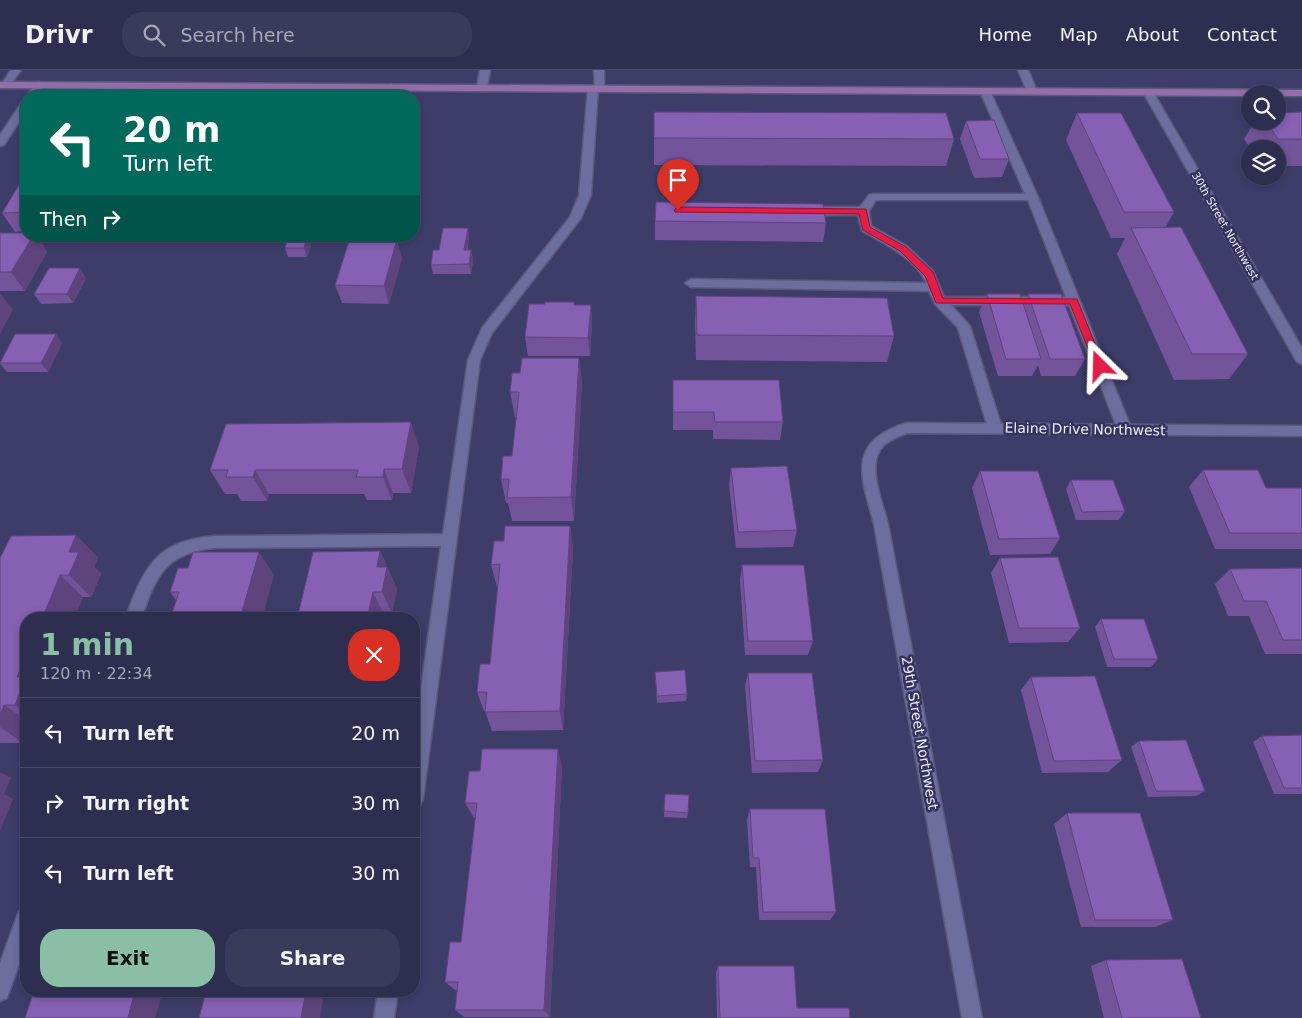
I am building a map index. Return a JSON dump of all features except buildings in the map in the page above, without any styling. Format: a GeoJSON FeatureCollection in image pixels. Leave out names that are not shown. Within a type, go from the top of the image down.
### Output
{"type":"FeatureCollection","features":[{"type":"Feature","properties":{"kind":"street"},"geometry":{"type":"LineString","coordinates":[[3,85],[16,70]]}},
{"type":"Feature","properties":{"kind":"street"},"geometry":{"type":"LineString","coordinates":[[482,88],[485,70]]}},
{"type":"Feature","properties":{"kind":"street"},"geometry":{"type":"LineString","coordinates":[[420,755],[474,360],[486,331],[575,218],[585,195],[599,70]]}},
{"type":"Feature","properties":{"kind":"street"},"geometry":{"type":"LineString","coordinates":[[1023,70],[1032,91]]}},
{"type":"Feature","properties":{"kind":"street"},"geometry":{"type":"LineString","coordinates":[[3,85],[290,90]]}},
{"type":"Feature","properties":{"kind":"street"},"geometry":{"type":"LineString","coordinates":[[36,90],[39,85]]}},
{"type":"Feature","properties":{"kind":"street"},"geometry":{"type":"LineString","coordinates":[[420,91],[482,88],[596,88],[1302,93]]}},
{"type":"Feature","properties":{"kind":"street"},"geometry":{"type":"LineString","coordinates":[[985,91],[1032,197],[1125,430]]}},
{"type":"Feature","properties":{"kind":"street","name":"30th Street Northwest"},"geometry":{"type":"LineString","coordinates":[[1148,92],[1302,359]]}},
{"type":"Feature","properties":{"kind":"street"},"geometry":{"type":"LineString","coordinates":[[0,143],[20,113]]}},
{"type":"Feature","properties":{"kind":"street"},"geometry":{"type":"LineString","coordinates":[[995,428],[964,326],[939,301],[929,274],[903,249],[866,228],[863,211],[872,197],[1032,197]]}},
{"type":"Feature","properties":{"kind":"street"},"geometry":{"type":"LineString","coordinates":[[795,211],[863,211]]}},
{"type":"Feature","properties":{"kind":"street"},"geometry":{"type":"LineString","coordinates":[[691,283],[935,287]]}},
{"type":"Feature","properties":{"kind":"street"},"geometry":{"type":"LineString","coordinates":[[939,301],[1074,301]]}},
{"type":"Feature","properties":{"kind":"street","name":"Elaine Drive Northwest"},"geometry":{"type":"LineString","coordinates":[[874,448],[887,436],[906,428],[1302,431]]}},
{"type":"Feature","properties":{"kind":"street","name":"29th Street Northwest"},"geometry":{"type":"LineString","coordinates":[[874,448],[869,466],[972,1018]]}},
{"type":"Feature","properties":{"kind":"street"},"geometry":{"type":"LineString","coordinates":[[136,612],[147,580],[162,560],[186,546],[214,542],[449,540]]}},
{"type":"Feature","properties":{"kind":"street"},"geometry":{"type":"LineString","coordinates":[[0,991],[20,935]]}},
{"type":"Feature","properties":{"kind":"street"},"geometry":{"type":"LineString","coordinates":[[384,1018],[387,997]]}},
{"type":"Feature","properties":{"kind":"route"},"geometry":{"type":"LineString","coordinates":[[678,210],[863,211],[866,228],[903,249],[929,274],[939,301],[1074,301],[1100,366]]}}]}
